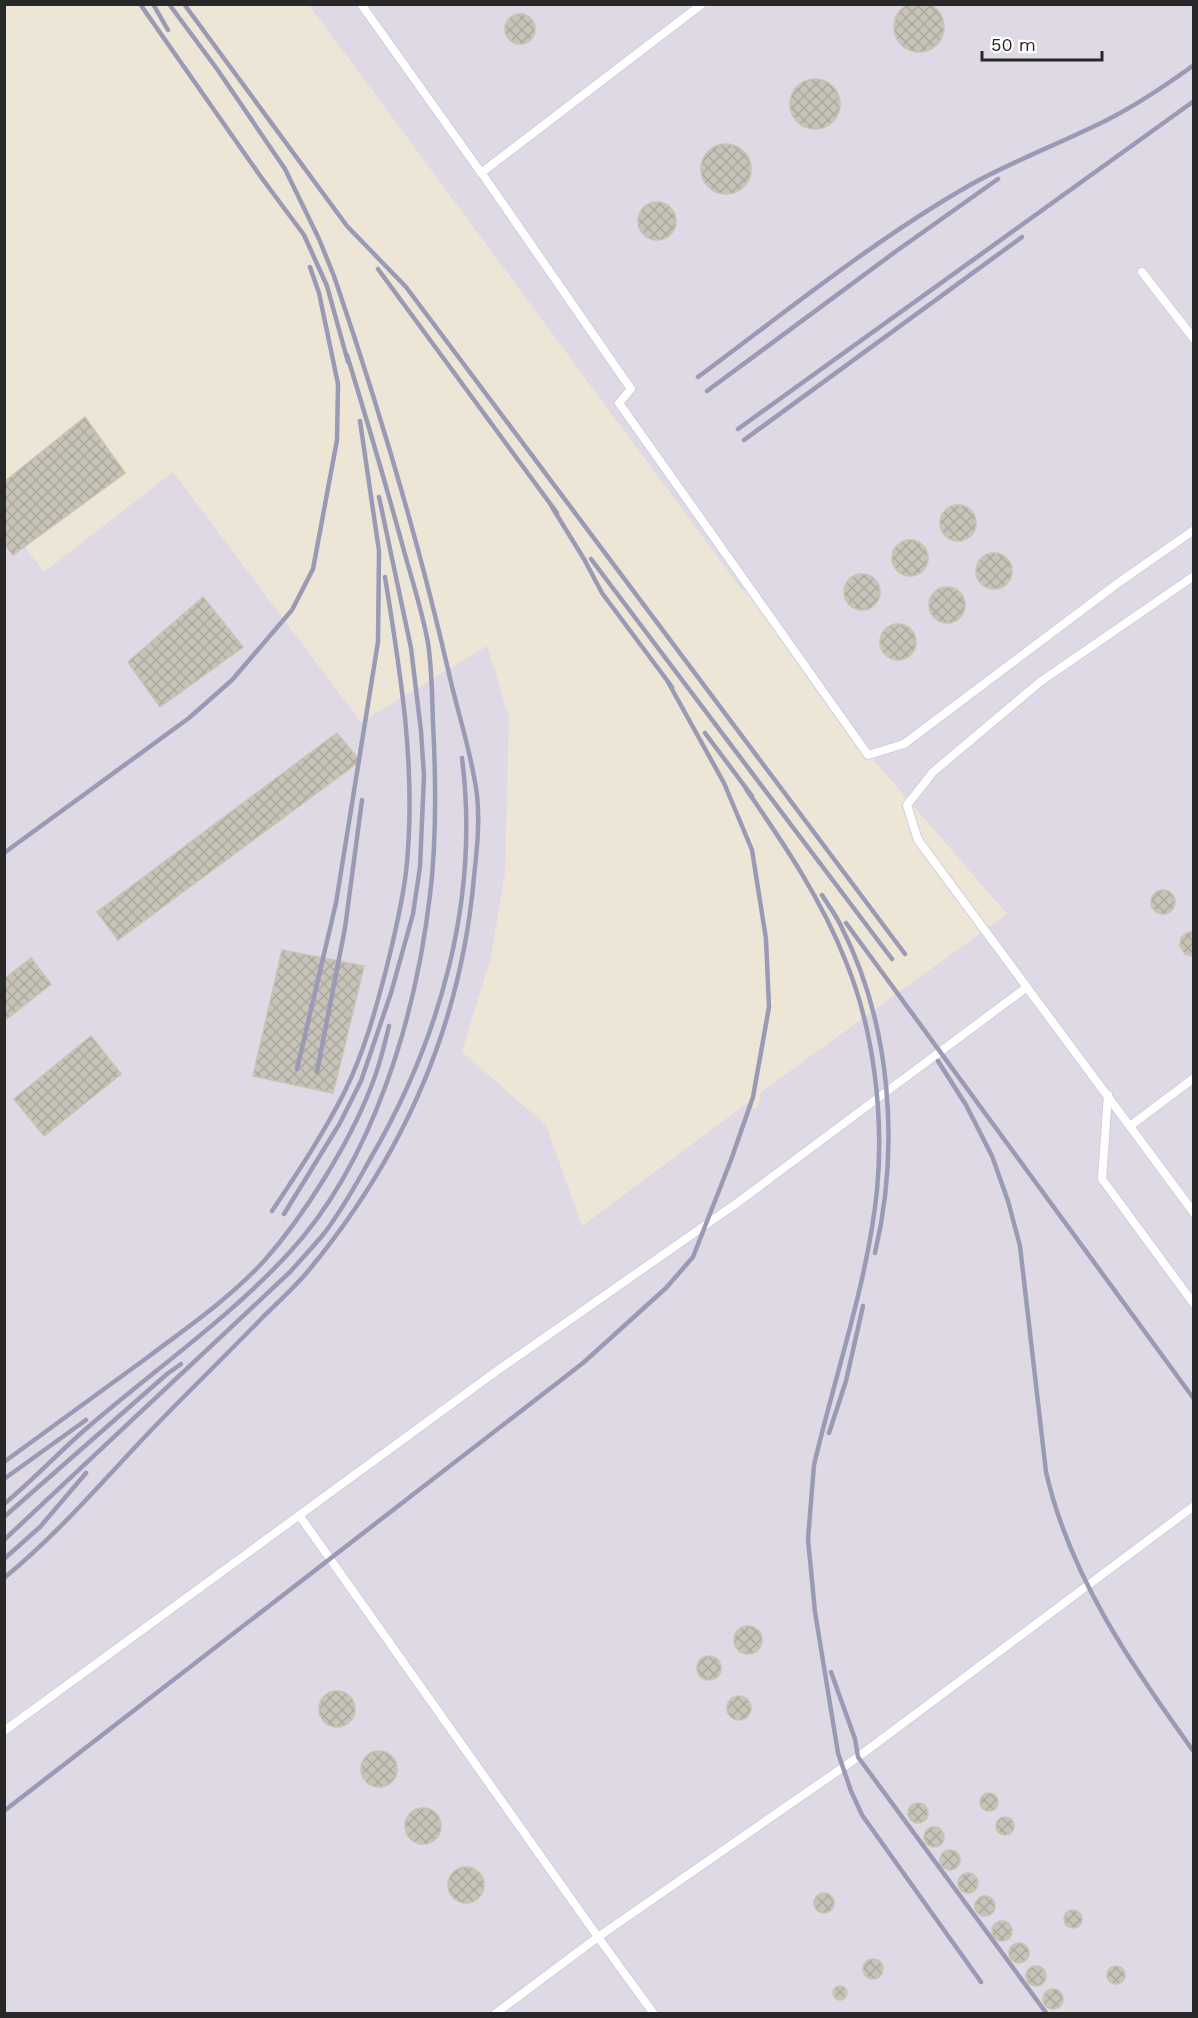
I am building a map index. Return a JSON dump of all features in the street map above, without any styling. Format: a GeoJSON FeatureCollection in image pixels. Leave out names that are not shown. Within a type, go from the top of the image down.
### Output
{"type":"FeatureCollection","features":[{"type":"Feature","properties":{"kind":"lane"},"geometry":{"type":"LineString","coordinates":[[361,4],[482,173],[631,389],[619,404],[868,754],[904,744],[1118,583],[1194,530]]}},
{"type":"Feature","properties":{"kind":"lane"},"geometry":{"type":"LineString","coordinates":[[482,173],[701,5]]}},
{"type":"Feature","properties":{"kind":"lane"},"geometry":{"type":"LineString","coordinates":[[1142,272],[1194,339]]}},
{"type":"Feature","properties":{"kind":"lane"},"geometry":{"type":"LineString","coordinates":[[1194,576],[1040,682],[933,772],[908,805],[918,840],[1194,1213]]}},
{"type":"Feature","properties":{"kind":"lane"},"geometry":{"type":"LineString","coordinates":[[4,1731],[498,1370],[737,1203],[1027,987]]}},
{"type":"Feature","properties":{"kind":"lane"},"geometry":{"type":"LineString","coordinates":[[1130,1126],[1194,1078]]}},
{"type":"Feature","properties":{"kind":"lane"},"geometry":{"type":"LineString","coordinates":[[1108,1095],[1101,1179],[1194,1304]]}},
{"type":"Feature","properties":{"kind":"lane"},"geometry":{"type":"LineString","coordinates":[[495,2013],[598,1937],[858,1757],[1194,1506]]}},
{"type":"Feature","properties":{"kind":"lane"},"geometry":{"type":"LineString","coordinates":[[299,1515],[654,2013]]}},
{"type":"Feature","properties":{"kind":"shaded area"},"geometry":{"type":"Polygon","coordinates":[[[309,5],[1193,5],[1193,2013],[5,2013],[4,520],[44,572],[173,472],[361,722],[487,646],[509,717],[505,873],[491,957],[462,1052],[546,1125],[582,1226],[746,1104],[757,1109],[761,1092],[1007,914],[877,764],[747,589],[742,590],[309,5]]]}},
{"type":"Feature","properties":{"kind":"building"},"geometry":{"type":"Polygon","coordinates":[[[919,2],[928,4],[939,13],[944,27],[942,36],[933,47],[919,52],[910,50],[899,41],[894,27],[896,18],[905,7],[919,2]]]}},
{"type":"Feature","properties":{"kind":"building"},"geometry":{"type":"Polygon","coordinates":[[[520,14],[531,18],[535,29],[531,40],[520,44],[509,40],[505,29],[509,18],[520,14]]]}},
{"type":"Feature","properties":{"kind":"building"},"geometry":{"type":"Polygon","coordinates":[[[810,79],[820,79],[833,86],[840,99],[840,109],[833,122],[820,129],[810,129],[801,125],[794,118],[790,109],[790,99],[794,90],[801,83],[810,79]]]}},
{"type":"Feature","properties":{"kind":"building"},"geometry":{"type":"Polygon","coordinates":[[[721,144],[731,144],[744,151],[751,164],[751,174],[744,187],[731,194],[721,194],[712,190],[705,183],[701,174],[701,164],[705,155],[712,148],[721,144]]]}},
{"type":"Feature","properties":{"kind":"building"},"geometry":{"type":"Polygon","coordinates":[[[657,202],[670,208],[676,221],[670,234],[657,240],[644,234],[638,221],[644,208],[657,202]]]}},
{"type":"Feature","properties":{"kind":"building"},"geometry":{"type":"Polygon","coordinates":[[[85,417],[125,473],[13,555],[4,543],[4,482],[85,417]]]}},
{"type":"Feature","properties":{"kind":"building"},"geometry":{"type":"Polygon","coordinates":[[[958,505],[971,510],[976,523],[971,536],[958,541],[945,536],[940,523],[945,510],[958,505]]]}},
{"type":"Feature","properties":{"kind":"building"},"geometry":{"type":"Polygon","coordinates":[[[910,540],[923,545],[928,558],[923,571],[910,576],[897,571],[892,558],[897,545],[910,540]]]}},
{"type":"Feature","properties":{"kind":"building"},"geometry":{"type":"Polygon","coordinates":[[[994,553],[1007,558],[1012,571],[1007,584],[994,589],[981,584],[976,571],[981,558],[994,553]]]}},
{"type":"Feature","properties":{"kind":"building"},"geometry":{"type":"Polygon","coordinates":[[[862,574],[875,579],[880,592],[875,605],[862,610],[849,605],[844,592],[849,579],[862,574]]]}},
{"type":"Feature","properties":{"kind":"building"},"geometry":{"type":"Polygon","coordinates":[[[947,587],[960,592],[965,605],[960,618],[947,623],[934,618],[929,605],[934,592],[947,587]]]}},
{"type":"Feature","properties":{"kind":"building"},"geometry":{"type":"Polygon","coordinates":[[[203,597],[243,647],[160,707],[128,662],[203,597]]]}},
{"type":"Feature","properties":{"kind":"building"},"geometry":{"type":"Polygon","coordinates":[[[898,624],[911,629],[916,642],[911,655],[898,660],[885,655],[880,642],[885,629],[898,624]]]}},
{"type":"Feature","properties":{"kind":"building"},"geometry":{"type":"Polygon","coordinates":[[[337,733],[360,761],[118,940],[97,912],[337,733]]]}},
{"type":"Feature","properties":{"kind":"building"},"geometry":{"type":"Polygon","coordinates":[[[1163,890],[1172,893],[1175,902],[1172,911],[1163,914],[1154,911],[1151,902],[1154,893],[1163,890]]]}},
{"type":"Feature","properties":{"kind":"building"},"geometry":{"type":"Polygon","coordinates":[[[1188,932],[1194,932],[1194,956],[1185,954],[1180,946],[1181,938],[1188,932]]]}},
{"type":"Feature","properties":{"kind":"building"},"geometry":{"type":"Polygon","coordinates":[[[282,950],[364,966],[333,1093],[253,1076],[282,950]]]}},
{"type":"Feature","properties":{"kind":"building"},"geometry":{"type":"Polygon","coordinates":[[[31,958],[51,984],[4,1021],[4,979],[31,958]]]}},
{"type":"Feature","properties":{"kind":"building"},"geometry":{"type":"Polygon","coordinates":[[[91,1036],[121,1074],[44,1136],[14,1099],[91,1036]]]}},
{"type":"Feature","properties":{"kind":"building"},"geometry":{"type":"Polygon","coordinates":[[[748,1626],[758,1630],[762,1640],[758,1650],[748,1654],[738,1650],[734,1640],[738,1630],[748,1626]]]}},
{"type":"Feature","properties":{"kind":"building"},"geometry":{"type":"Polygon","coordinates":[[[709,1656],[718,1659],[721,1668],[718,1677],[709,1680],[700,1677],[697,1668],[700,1659],[709,1656]]]}},
{"type":"Feature","properties":{"kind":"building"},"geometry":{"type":"Polygon","coordinates":[[[337,1691],[350,1696],[355,1709],[350,1722],[337,1727],[324,1722],[319,1709],[324,1696],[337,1691]]]}},
{"type":"Feature","properties":{"kind":"building"},"geometry":{"type":"Polygon","coordinates":[[[739,1696],[748,1699],[751,1708],[748,1717],[739,1720],[730,1717],[727,1708],[730,1699],[739,1696]]]}},
{"type":"Feature","properties":{"kind":"building"},"geometry":{"type":"Polygon","coordinates":[[[379,1751],[392,1756],[397,1769],[392,1782],[379,1787],[366,1782],[361,1769],[366,1756],[379,1751]]]}},
{"type":"Feature","properties":{"kind":"building"},"geometry":{"type":"Polygon","coordinates":[[[989,1793],[995,1796],[998,1802],[995,1808],[989,1811],[983,1808],[980,1802],[983,1796],[989,1793]]]}},
{"type":"Feature","properties":{"kind":"building"},"geometry":{"type":"Polygon","coordinates":[[[918,1803],[925,1806],[928,1813],[925,1820],[918,1823],[911,1820],[908,1813],[911,1806],[918,1803]]]}},
{"type":"Feature","properties":{"kind":"building"},"geometry":{"type":"Polygon","coordinates":[[[423,1808],[436,1813],[441,1826],[436,1839],[423,1844],[410,1839],[405,1826],[410,1813],[423,1808]]]}},
{"type":"Feature","properties":{"kind":"building"},"geometry":{"type":"Polygon","coordinates":[[[1005,1817],[1011,1820],[1014,1826],[1011,1832],[1005,1835],[999,1832],[996,1826],[999,1820],[1005,1817]]]}},
{"type":"Feature","properties":{"kind":"building"},"geometry":{"type":"Polygon","coordinates":[[[934,1827],[941,1830],[944,1837],[941,1844],[934,1847],[927,1844],[924,1837],[927,1830],[934,1827]]]}},
{"type":"Feature","properties":{"kind":"building"},"geometry":{"type":"Polygon","coordinates":[[[950,1850],[957,1853],[960,1860],[957,1867],[950,1870],[943,1867],[940,1860],[943,1853],[950,1850]]]}},
{"type":"Feature","properties":{"kind":"building"},"geometry":{"type":"Polygon","coordinates":[[[466,1867],[479,1872],[484,1885],[479,1898],[466,1903],[453,1898],[448,1885],[453,1872],[466,1867]]]}},
{"type":"Feature","properties":{"kind":"building"},"geometry":{"type":"Polygon","coordinates":[[[968,1873],[975,1876],[978,1883],[975,1890],[968,1893],[961,1890],[958,1883],[961,1876],[968,1873]]]}},
{"type":"Feature","properties":{"kind":"building"},"geometry":{"type":"Polygon","coordinates":[[[824,1893],[831,1896],[834,1903],[831,1910],[824,1913],[817,1910],[814,1903],[817,1896],[824,1893]]]}},
{"type":"Feature","properties":{"kind":"building"},"geometry":{"type":"Polygon","coordinates":[[[985,1896],[992,1899],[995,1906],[992,1913],[985,1916],[978,1913],[975,1906],[978,1899],[985,1896]]]}},
{"type":"Feature","properties":{"kind":"building"},"geometry":{"type":"Polygon","coordinates":[[[1073,1910],[1079,1913],[1082,1919],[1079,1925],[1073,1928],[1067,1925],[1064,1919],[1067,1913],[1073,1910]]]}},
{"type":"Feature","properties":{"kind":"building"},"geometry":{"type":"Polygon","coordinates":[[[1002,1921],[1009,1924],[1012,1931],[1009,1938],[1002,1941],[995,1938],[992,1931],[995,1924],[1002,1921]]]}},
{"type":"Feature","properties":{"kind":"building"},"geometry":{"type":"Polygon","coordinates":[[[1019,1943],[1026,1946],[1029,1953],[1026,1960],[1019,1963],[1012,1960],[1009,1953],[1012,1946],[1019,1943]]]}},
{"type":"Feature","properties":{"kind":"building"},"geometry":{"type":"Polygon","coordinates":[[[873,1959],[880,1962],[883,1969],[880,1976],[873,1979],[866,1976],[863,1969],[866,1962],[873,1959]]]}},
{"type":"Feature","properties":{"kind":"building"},"geometry":{"type":"Polygon","coordinates":[[[1036,1966],[1043,1969],[1046,1976],[1043,1983],[1036,1986],[1029,1983],[1026,1976],[1029,1969],[1036,1966]]]}},
{"type":"Feature","properties":{"kind":"building"},"geometry":{"type":"Polygon","coordinates":[[[1116,1966],[1122,1969],[1125,1975],[1122,1981],[1116,1984],[1110,1981],[1107,1975],[1110,1969],[1116,1966]]]}},
{"type":"Feature","properties":{"kind":"building"},"geometry":{"type":"Polygon","coordinates":[[[837,1986],[843,1986],[847,1993],[843,2000],[837,2000],[833,1996],[833,1990],[837,1986]]]}},
{"type":"Feature","properties":{"kind":"building"},"geometry":{"type":"Polygon","coordinates":[[[1053,1989],[1060,1992],[1063,1999],[1060,2006],[1053,2009],[1046,2006],[1043,1999],[1046,1992],[1053,1989]]]}},
{"type":"Feature","properties":{"kind":"railway"},"geometry":{"type":"LineString","coordinates":[[140,4],[304,235],[327,286],[348,362]]}},
{"type":"Feature","properties":{"kind":"railway"},"geometry":{"type":"LineString","coordinates":[[153,4],[168,30]]}},
{"type":"Feature","properties":{"kind":"railway"},"geometry":{"type":"LineString","coordinates":[[4,1578],[66,1521],[162,1419],[298,1282],[343,1226],[373,1181],[400,1134],[441,1036],[456,985],[467,932],[475,867],[478,805],[469,751],[412,526],[367,375],[334,276],[285,169],[217,69],[169,4]]}},
{"type":"Feature","properties":{"kind":"railway"},"geometry":{"type":"LineString","coordinates":[[184,4],[347,226],[406,287],[905,954]]}},
{"type":"Feature","properties":{"kind":"railway"},"geometry":{"type":"LineString","coordinates":[[698,377],[831,277],[934,206],[986,176],[1117,115],[1194,65]]}},
{"type":"Feature","properties":{"kind":"railway"},"geometry":{"type":"LineString","coordinates":[[738,429],[1194,101]]}},
{"type":"Feature","properties":{"kind":"railway"},"geometry":{"type":"LineString","coordinates":[[707,391],[998,179]]}},
{"type":"Feature","properties":{"kind":"railway"},"geometry":{"type":"LineString","coordinates":[[744,440],[1022,237]]}},
{"type":"Feature","properties":{"kind":"railway"},"geometry":{"type":"LineString","coordinates":[[4,853],[189,718],[232,680],[292,610],[313,569],[337,440],[338,384],[319,293],[310,267]]}},
{"type":"Feature","properties":{"kind":"railway"},"geometry":{"type":"LineString","coordinates":[[378,269],[557,513]]}},
{"type":"Feature","properties":{"kind":"railway"},"geometry":{"type":"LineString","coordinates":[[4,1504],[87,1428],[241,1300],[288,1254],[318,1217],[344,1177],[367,1132],[386,1086],[401,1038],[414,989],[432,874],[435,787],[430,663],[419,604],[347,355]]}},
{"type":"Feature","properties":{"kind":"railway"},"geometry":{"type":"LineString","coordinates":[[297,1069],[336,903],[378,642],[379,551],[360,421]]}},
{"type":"Feature","properties":{"kind":"railway"},"geometry":{"type":"LineString","coordinates":[[284,1214],[340,1123],[361,1081],[391,993],[413,914],[420,867],[424,776],[421,731],[411,648],[379,497]]}},
{"type":"Feature","properties":{"kind":"railway"},"geometry":{"type":"LineString","coordinates":[[552,507],[602,593],[672,687]]}},
{"type":"Feature","properties":{"kind":"railway"},"geometry":{"type":"LineString","coordinates":[[591,559],[892,959]]}},
{"type":"Feature","properties":{"kind":"railway"},"geometry":{"type":"LineString","coordinates":[[272,1211],[320,1137],[352,1076],[378,1001],[402,897],[409,835],[410,798],[402,687],[385,577]]}},
{"type":"Feature","properties":{"kind":"railway"},"geometry":{"type":"LineString","coordinates":[[4,1811],[583,1363],[666,1288],[693,1257],[753,1097],[769,1007],[766,939],[752,850],[724,783],[668,682]]}},
{"type":"Feature","properties":{"kind":"railway"},"geometry":{"type":"LineString","coordinates":[[705,733],[752,796]]}},
{"type":"Feature","properties":{"kind":"railway"},"geometry":{"type":"LineString","coordinates":[[4,1540],[290,1272],[326,1231],[354,1188],[394,1115],[416,1067],[449,967],[459,916],[465,863],[466,811],[462,758]]}},
{"type":"Feature","properties":{"kind":"railway"},"geometry":{"type":"LineString","coordinates":[[746,789],[814,895],[846,962],[864,1016],[878,1104],[879,1162],[873,1224],[859,1293],[814,1465],[808,1539],[815,1612],[838,1753],[862,1815],[981,1982]]}},
{"type":"Feature","properties":{"kind":"railway"},"geometry":{"type":"LineString","coordinates":[[317,1072],[345,928],[362,800]]}},
{"type":"Feature","properties":{"kind":"railway"},"geometry":{"type":"LineString","coordinates":[[822,895],[839,922],[858,964],[871,1004],[880,1045],[886,1086],[887,1171],[883,1213],[875,1253]]}},
{"type":"Feature","properties":{"kind":"railway"},"geometry":{"type":"LineString","coordinates":[[846,923],[1194,1399]]}},
{"type":"Feature","properties":{"kind":"railway"},"geometry":{"type":"LineString","coordinates":[[4,1462],[223,1300],[264,1261],[310,1201],[351,1132],[374,1080],[389,1026]]}},
{"type":"Feature","properties":{"kind":"railway"},"geometry":{"type":"LineString","coordinates":[[938,1061],[966,1105],[992,1156],[1008,1201],[1020,1246],[1046,1472],[1057,1511],[1087,1584],[1106,1619],[1148,1687],[1194,1752]]}},
{"type":"Feature","properties":{"kind":"railway"},"geometry":{"type":"LineString","coordinates":[[829,1433],[846,1381],[863,1306]]}},
{"type":"Feature","properties":{"kind":"railway"},"geometry":{"type":"LineString","coordinates":[[4,1517],[181,1364]]}},
{"type":"Feature","properties":{"kind":"railway"},"geometry":{"type":"LineString","coordinates":[[4,1479],[86,1420]]}},
{"type":"Feature","properties":{"kind":"railway"},"geometry":{"type":"LineString","coordinates":[[4,1559],[40,1527],[86,1473]]}},
{"type":"Feature","properties":{"kind":"railway"},"geometry":{"type":"LineString","coordinates":[[831,1672],[855,1739],[858,1757],[1047,2014]]}}]}
